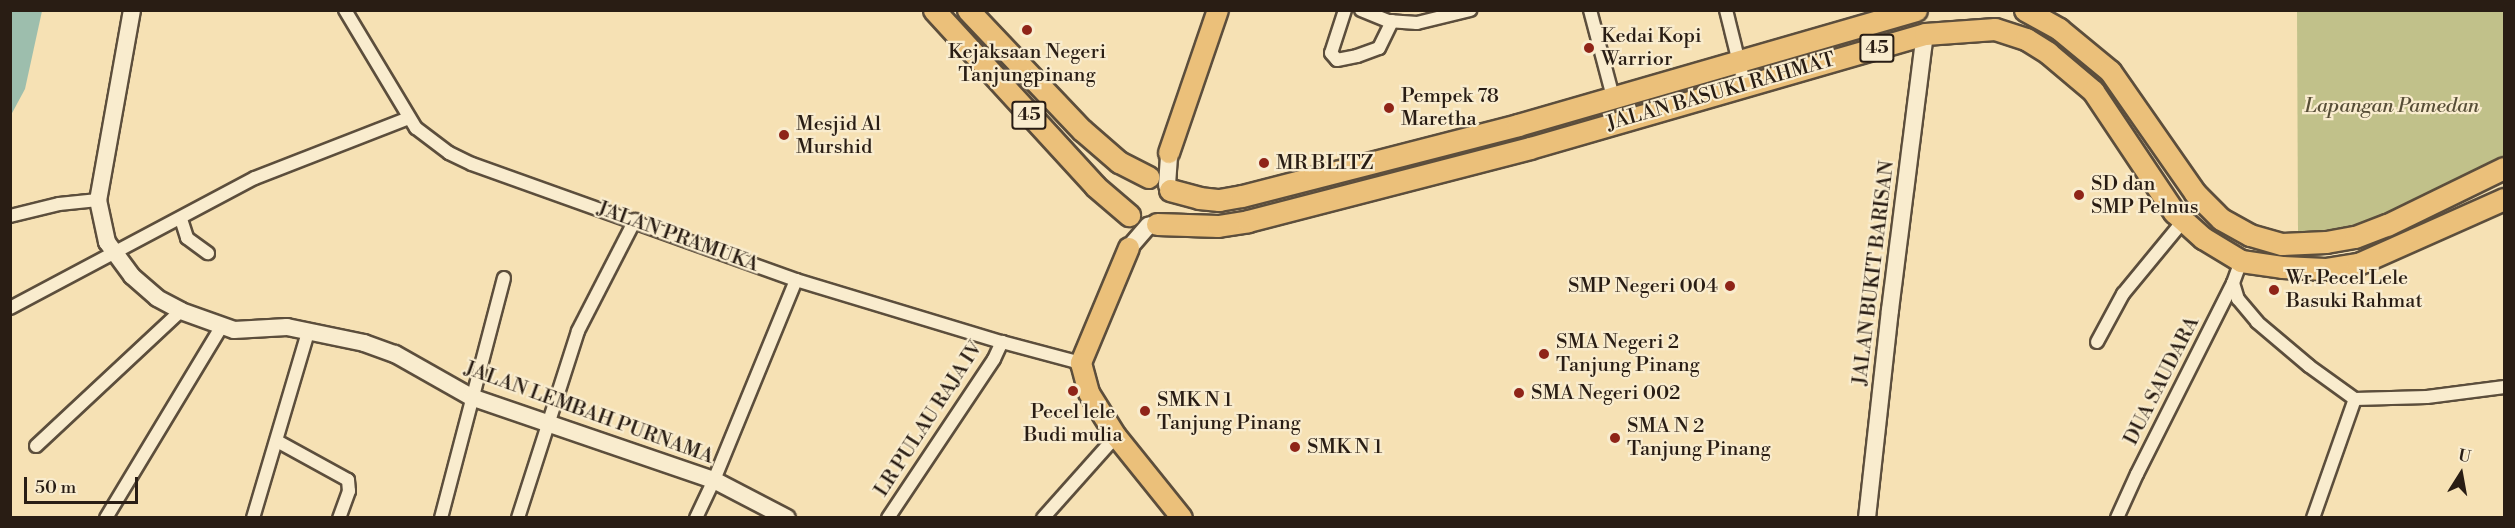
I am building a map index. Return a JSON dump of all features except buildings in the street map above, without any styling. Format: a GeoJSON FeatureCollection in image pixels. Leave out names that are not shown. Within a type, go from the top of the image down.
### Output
{"type":"FeatureCollection","features":[{"type":"Feature","properties":{"kind":"highway","name":"45"},"geometry":{"type":"LineString","coordinates":[[934,10],[1095,186],[1142,220]]}},
{"type":"Feature","properties":{"kind":"highway","name":"JALAN BASUKI RAHMAT"},"geometry":{"type":"LineString","coordinates":[[968,10],[1082,130],[1119,162],[1160,183],[1219,200],[1518,125],[1916,10]]}},
{"type":"Feature","properties":{"kind":"highway"},"geometry":{"type":"LineString","coordinates":[[2025,10],[2059,29],[2110,71],[2164,152],[2195,193],[2221,219],[2250,235],[2282,244],[2326,242],[2355,237],[2387,225],[2505,168]]}},
{"type":"Feature","properties":{"kind":"highway","name":"JALAN BASUKI RAHMAT"},"geometry":{"type":"LineString","coordinates":[[1142,220],[1218,226],[1248,221],[1530,148],[1925,34],[1995,29],[2025,39],[2048,53],[2093,91],[2174,212],[2204,238],[2241,261],[2282,267],[2325,269],[2358,264],[2505,199]]}},
{"type":"Feature","properties":{"kind":"highway"},"geometry":{"type":"LineString","coordinates":[[2143,165],[2164,152]]}},
{"type":"Feature","properties":{"kind":"highway"},"geometry":{"type":"LineString","coordinates":[[1137,180],[1160,183],[1172,208],[1163,220],[1142,220],[1126,207],[1126,193],[1137,180]]}},
{"type":"Feature","properties":{"kind":"main road"},"geometry":{"type":"LineString","coordinates":[[1169,153],[1218,10]]}},
{"type":"Feature","properties":{"kind":"main road"},"geometry":{"type":"LineString","coordinates":[[1129,248],[1081,363],[1089,393],[1116,436],[1182,518]]}},
{"type":"Feature","properties":{"kind":"street","name":"JALAN LEMBAH PURNAMA"},"geometry":{"type":"LineString","coordinates":[[132,10],[98,200],[107,242],[132,276],[157,298],[220,327],[234,330],[287,327],[337,336],[395,354],[471,397],[714,480],[787,518]]}},
{"type":"Feature","properties":{"kind":"street","name":"JALAN PRAMUKA"},"geometry":{"type":"LineString","coordinates":[[345,10],[409,118],[428,138],[472,165],[635,220],[796,280],[1002,342],[1081,363]]}},
{"type":"Feature","properties":{"kind":"street"},"geometry":{"type":"LineString","coordinates":[[1345,10],[1331,53],[1337,60],[1379,48],[1392,21]]}},
{"type":"Feature","properties":{"kind":"street"},"geometry":{"type":"LineString","coordinates":[[1361,10],[1379,14],[1392,21],[1417,22],[1470,10]]}},
{"type":"Feature","properties":{"kind":"street"},"geometry":{"type":"LineString","coordinates":[[1590,10],[1613,97]]}},
{"type":"Feature","properties":{"kind":"street"},"geometry":{"type":"LineString","coordinates":[[1726,10],[1745,87]]}},
{"type":"Feature","properties":{"kind":"street","name":"JALAN BUKIT BARISAN"},"geometry":{"type":"LineString","coordinates":[[1867,518],[1890,310],[1925,34]]}},
{"type":"Feature","properties":{"kind":"street"},"geometry":{"type":"LineString","coordinates":[[10,308],[255,178],[409,118]]}},
{"type":"Feature","properties":{"kind":"street"},"geometry":{"type":"LineString","coordinates":[[1160,183],[1169,153]]}},
{"type":"Feature","properties":{"kind":"street"},"geometry":{"type":"LineString","coordinates":[[10,216],[59,204],[98,200]]}},
{"type":"Feature","properties":{"kind":"street"},"geometry":{"type":"LineString","coordinates":[[181,219],[187,237],[208,253]]}},
{"type":"Feature","properties":{"kind":"street"},"geometry":{"type":"LineString","coordinates":[[518,518],[546,424],[578,331],[635,220]]}},
{"type":"Feature","properties":{"kind":"street"},"geometry":{"type":"LineString","coordinates":[[1129,248],[1142,220]]}},
{"type":"Feature","properties":{"kind":"street"},"geometry":{"type":"LineString","coordinates":[[2097,342],[2123,294],[2184,220]]}},
{"type":"Feature","properties":{"kind":"street","name":"DUA SAUDARA"},"geometry":{"type":"LineString","coordinates":[[2117,518],[2234,283],[2241,261]]}},
{"type":"Feature","properties":{"kind":"street"},"geometry":{"type":"LineString","coordinates":[[441,518],[504,278]]}},
{"type":"Feature","properties":{"kind":"street"},"geometry":{"type":"LineString","coordinates":[[696,518],[714,480],[796,280]]}},
{"type":"Feature","properties":{"kind":"street"},"geometry":{"type":"LineString","coordinates":[[2234,283],[2238,299],[2257,322],[2309,366],[2355,399],[2427,397],[2505,387]]}},
{"type":"Feature","properties":{"kind":"street"},"geometry":{"type":"LineString","coordinates":[[36,446],[181,311]]}},
{"type":"Feature","properties":{"kind":"street"},"geometry":{"type":"LineString","coordinates":[[106,518],[220,327]]}},
{"type":"Feature","properties":{"kind":"street"},"geometry":{"type":"LineString","coordinates":[[253,518],[308,332]]}},
{"type":"Feature","properties":{"kind":"street","name":"LR PULAU RAJA IV"},"geometry":{"type":"LineString","coordinates":[[888,518],[994,359],[1002,342]]}},
{"type":"Feature","properties":{"kind":"street"},"geometry":{"type":"LineString","coordinates":[[2313,518],[2355,399]]}},
{"type":"Feature","properties":{"kind":"street"},"geometry":{"type":"LineString","coordinates":[[1043,518],[1116,436]]}},
{"type":"Feature","properties":{"kind":"street"},"geometry":{"type":"LineString","coordinates":[[277,441],[348,480],[349,491],[339,518]]}},
{"type":"Feature","properties":{"kind":"green space","name":"Lapangan Pamedan"},"geometry":{"type":"Polygon","coordinates":[[[2297,11],[2504,11],[2504,156],[2361,227],[2298,232],[2297,11]]]}},
{"type":"Feature","properties":{"kind":"shaded area"},"geometry":{"type":"Polygon","coordinates":[[[11,10],[42,11],[25,89],[11,115],[11,10]]]}},
{"type":"Feature","properties":{"kind":"place","name":"Kejaksaan Negeri Tanjungpinang"},"geometry":{"type":"Point","coordinates":[1027,30]}},
{"type":"Feature","properties":{"kind":"place","name":"Kedai Kopi Warrior"},"geometry":{"type":"Point","coordinates":[1589,48]}},
{"type":"Feature","properties":{"kind":"place","name":"Pempek 78 Maretha"},"geometry":{"type":"Point","coordinates":[1389,108]}},
{"type":"Feature","properties":{"kind":"place","name":"Mesjid Al Murshid"},"geometry":{"type":"Point","coordinates":[784,135]}},
{"type":"Feature","properties":{"kind":"place","name":"MR BLITZ"},"geometry":{"type":"Point","coordinates":[1264,163]}},
{"type":"Feature","properties":{"kind":"place","name":"SD dan SMP Pelnus"},"geometry":{"type":"Point","coordinates":[2079,195]}},
{"type":"Feature","properties":{"kind":"place","name":"SMP Negeri 004"},"geometry":{"type":"Point","coordinates":[1730,286]}},
{"type":"Feature","properties":{"kind":"place","name":"Wr Pecel Lele Basuki Rahmat"},"geometry":{"type":"Point","coordinates":[2274,290]}},
{"type":"Feature","properties":{"kind":"place","name":"SMA Negeri 2 Tanjung Pinang"},"geometry":{"type":"Point","coordinates":[1544,354]}},
{"type":"Feature","properties":{"kind":"place","name":"Pecel lele Budi mulia"},"geometry":{"type":"Point","coordinates":[1073,391]}},
{"type":"Feature","properties":{"kind":"place","name":"SMA Negeri 002"},"geometry":{"type":"Point","coordinates":[1519,393]}},
{"type":"Feature","properties":{"kind":"place","name":"SMK N 1 Tanjung Pinang"},"geometry":{"type":"Point","coordinates":[1145,411]}},
{"type":"Feature","properties":{"kind":"place","name":"SMA N 2 Tanjung Pinang"},"geometry":{"type":"Point","coordinates":[1615,438]}},
{"type":"Feature","properties":{"kind":"place","name":"SMK N 1"},"geometry":{"type":"Point","coordinates":[1295,447]}}]}
